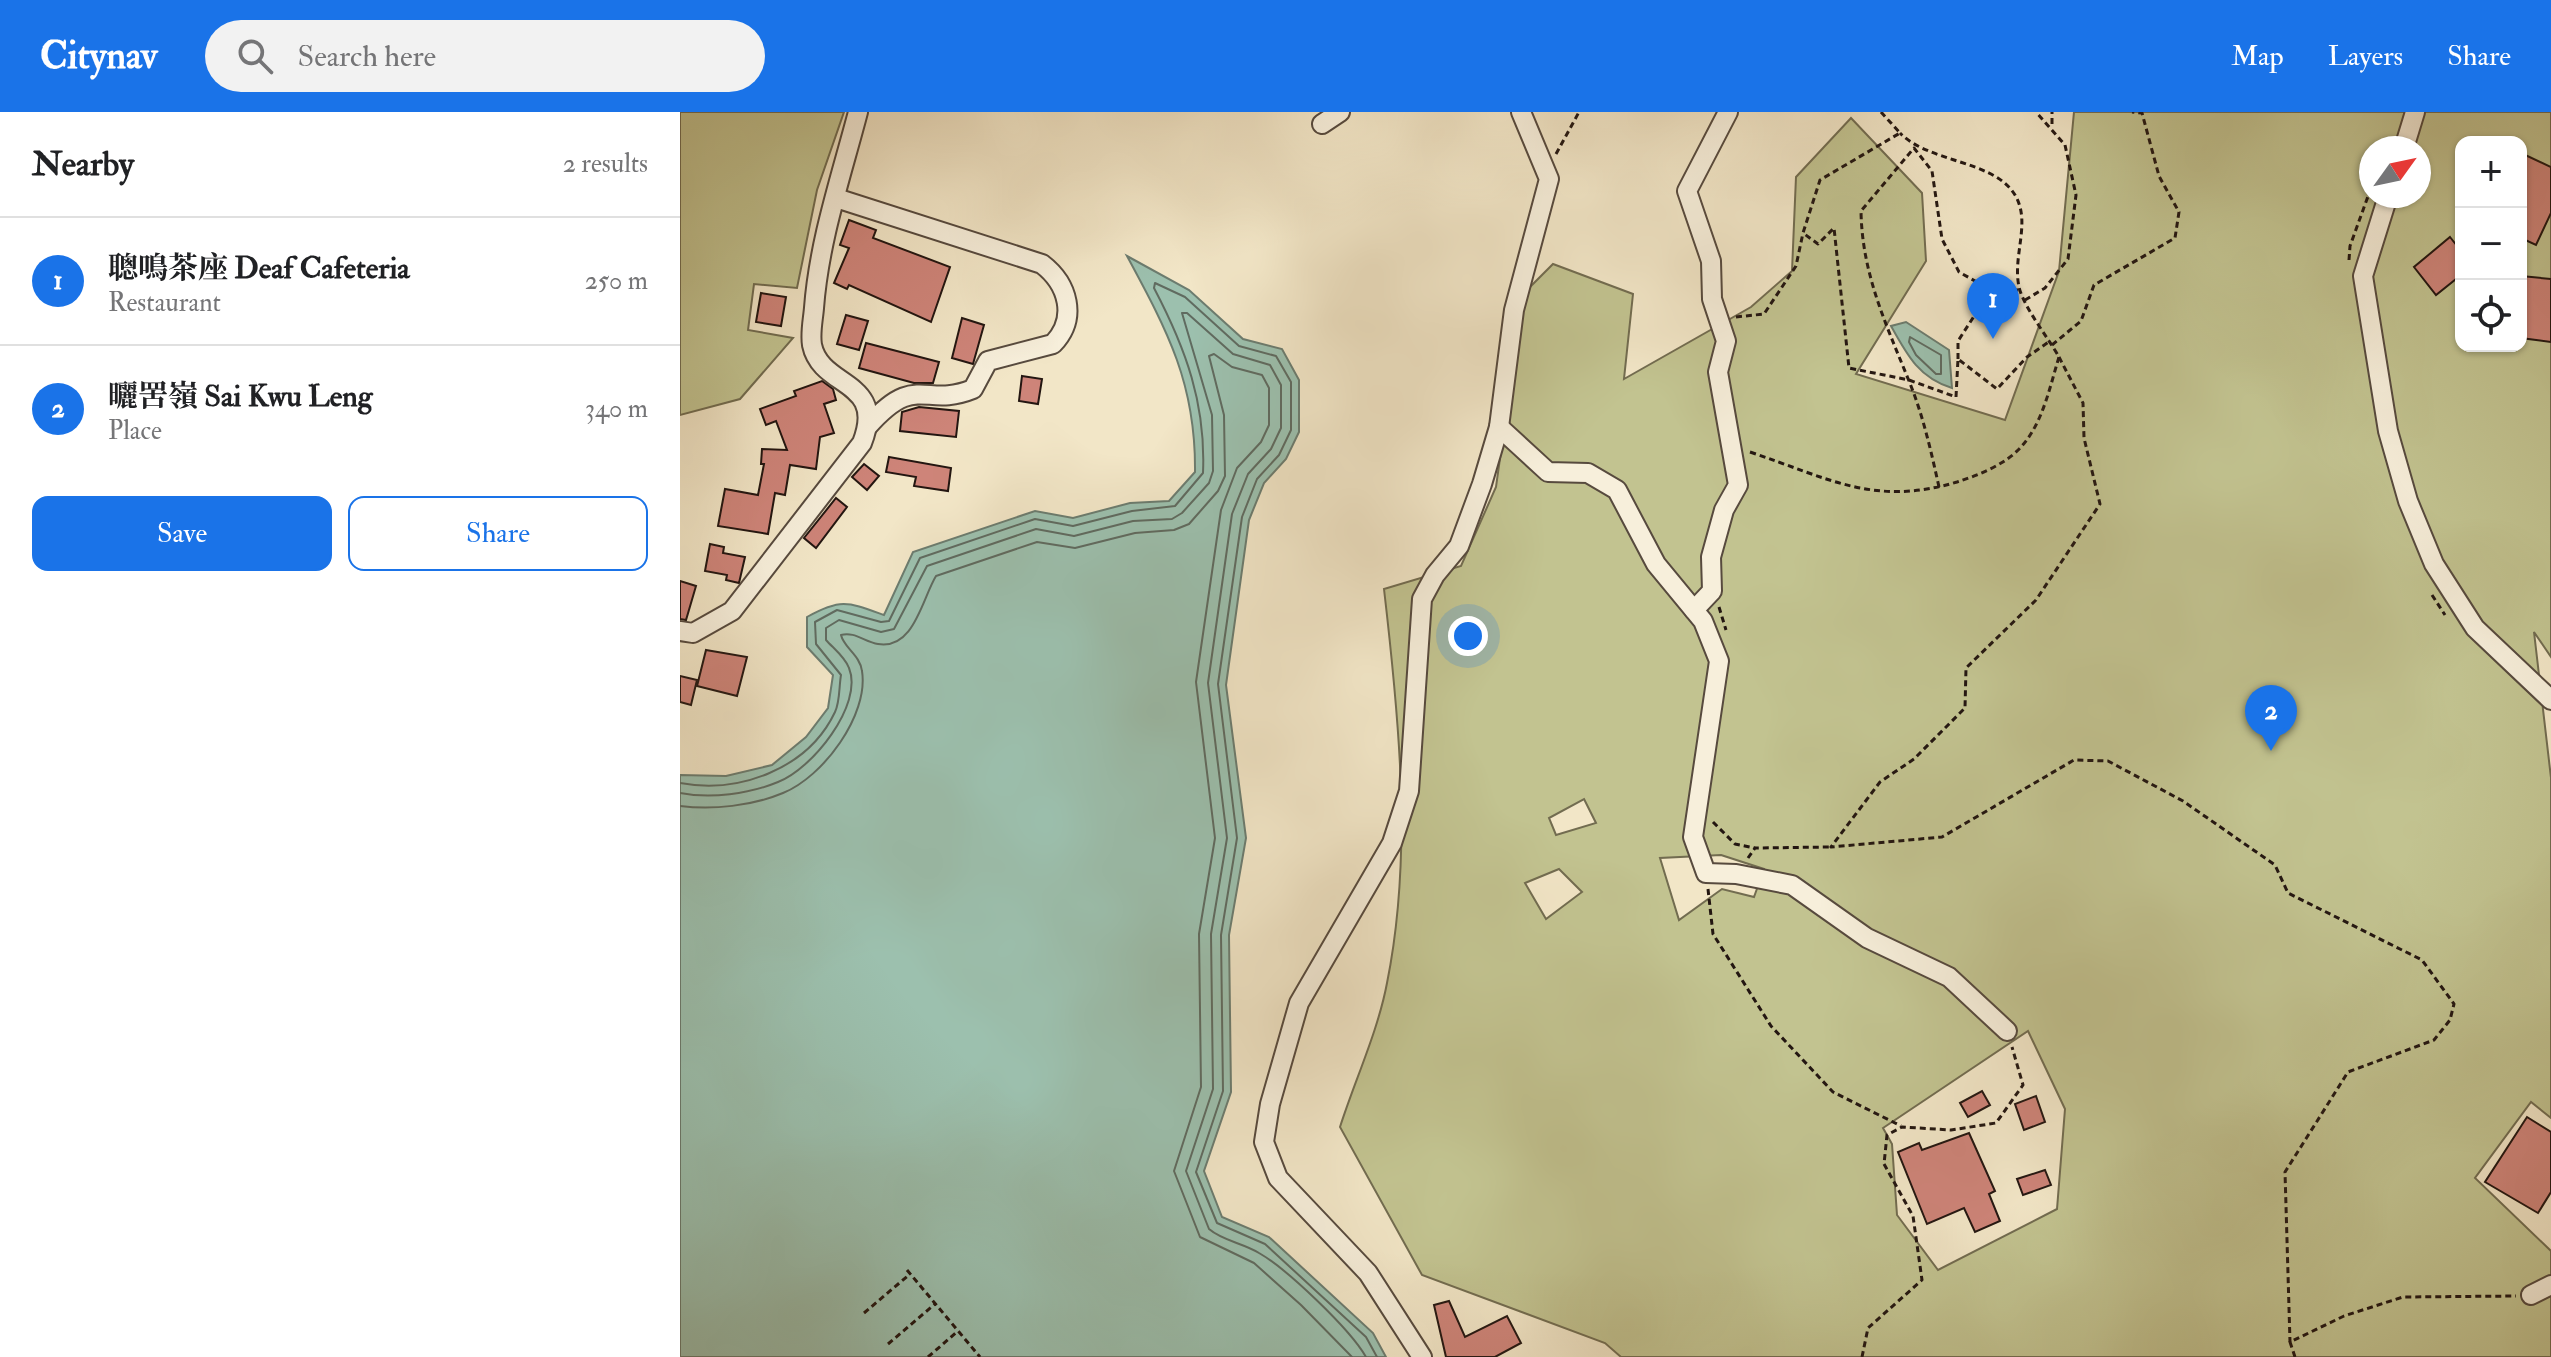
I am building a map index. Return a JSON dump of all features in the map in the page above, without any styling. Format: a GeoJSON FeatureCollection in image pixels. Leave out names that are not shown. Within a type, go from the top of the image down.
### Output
{"type":"FeatureCollection","features":[{"type":"Feature","properties":{"kind":"street"},"geometry":{"type":"LineString","coordinates":[[680,631],[693,633],[732,611],[862,443],[868,426],[868,407],[858,392],[818,359],[811,339],[817,263],[858,112]]}},
{"type":"Feature","properties":{"kind":"street"},"geometry":{"type":"LineString","coordinates":[[1322,124],[1340,112]]}},
{"type":"Feature","properties":{"kind":"street"},"geometry":{"type":"LineString","coordinates":[[1422,1357],[1368,1273],[1278,1178],[1264,1142],[1270,1104],[1299,1003],[1392,843],[1409,791],[1422,599],[1469,525],[1499,427],[1514,310],[1549,179],[1521,112]]}},
{"type":"Feature","properties":{"kind":"street"},"geometry":{"type":"LineString","coordinates":[[1694,610],[1712,591],[1711,557],[1724,510],[1738,485],[1718,372],[1726,341],[1712,299],[1711,261],[1687,191],[1728,112]]}},
{"type":"Feature","properties":{"kind":"street"},"geometry":{"type":"LineString","coordinates":[[2408,136],[2415,112]]}},
{"type":"Feature","properties":{"kind":"street"},"geometry":{"type":"LineString","coordinates":[[836,198],[1028,259],[1053,273],[1067,298],[1065,326],[1053,344],[988,361],[973,389],[963,393],[904,394],[888,404],[868,426]]}},
{"type":"Feature","properties":{"kind":"street"},"geometry":{"type":"LineString","coordinates":[[2384,208],[2363,276],[2388,431],[2408,501],[2434,564],[2475,628],[2551,700]]}},
{"type":"Feature","properties":{"kind":"street"},"geometry":{"type":"LineString","coordinates":[[1499,427],[1548,472],[1588,473],[1617,490],[1656,564],[1703,621],[1719,661],[1693,837],[1706,873],[1736,874],[1792,885],[1867,938],[1949,977],[2007,1031]]}},
{"type":"Feature","properties":{"kind":"street"},"geometry":{"type":"LineString","coordinates":[[2531,1295],[2551,1285]]}},
{"type":"Feature","properties":{"kind":"path"},"geometry":{"type":"LineString","coordinates":[[1543,163],[1557,153],[1579,112]]}},
{"type":"Feature","properties":{"kind":"path"},"geometry":{"type":"LineString","coordinates":[[1881,112],[1932,171],[1942,239],[1959,272],[1991,290],[2019,290]]}},
{"type":"Feature","properties":{"kind":"path"},"geometry":{"type":"LineString","coordinates":[[2025,300],[2045,288],[2068,259],[2076,195],[2065,145],[2036,112]]}},
{"type":"Feature","properties":{"kind":"path"},"geometry":{"type":"LineString","coordinates":[[2052,112],[2052,127]]}},
{"type":"Feature","properties":{"kind":"path"},"geometry":{"type":"LineString","coordinates":[[1958,359],[1997,389],[2027,357],[2081,321],[2094,285],[2175,238],[2179,212],[2159,176],[2142,113],[2132,112]]}},
{"type":"Feature","properties":{"kind":"path"},"geometry":{"type":"LineString","coordinates":[[1719,319],[1764,314],[1796,266],[1820,180],[1900,133]]}},
{"type":"Feature","properties":{"kind":"path"},"geometry":{"type":"LineString","coordinates":[[1831,847],[1880,782],[1914,759],[1965,708],[1966,668],[2036,600],[2100,504],[2084,438],[2083,403],[2019,290],[2017,249],[2023,232],[2022,211],[2012,190],[1989,175],[1914,148]]}},
{"type":"Feature","properties":{"kind":"path"},"geometry":{"type":"LineString","coordinates":[[1914,148],[1861,211],[1862,249],[1881,317],[1923,419],[1939,487]]}},
{"type":"Feature","properties":{"kind":"path"},"geometry":{"type":"LineString","coordinates":[[2350,246],[2364,208]]}},
{"type":"Feature","properties":{"kind":"path"},"geometry":{"type":"LineString","coordinates":[[1803,233],[1818,244],[1834,228],[1849,368],[1909,380],[1956,397],[1958,341],[1991,290]]}},
{"type":"Feature","properties":{"kind":"path"},"geometry":{"type":"LineString","coordinates":[[1732,445],[1868,492],[1905,494],[1939,487],[1982,474],[2021,448],[2040,416],[2059,357]]}},
{"type":"Feature","properties":{"kind":"path"},"geometry":{"type":"LineString","coordinates":[[1736,874],[1755,848],[1831,847],[1942,837],[2074,760],[2108,761],[2183,801],[2275,865],[2288,893],[2422,960],[2454,1004],[2450,1020],[2434,1040],[2348,1072],[2285,1172],[2290,1342],[2295,1357]]}},
{"type":"Feature","properties":{"kind":"path"},"geometry":{"type":"LineString","coordinates":[[1706,873],[1713,934],[1771,1026],[1833,1092],[1902,1127],[1951,1130],[1996,1123],[2023,1085],[2007,1031]]}},
{"type":"Feature","properties":{"kind":"path"},"geometry":{"type":"LineString","coordinates":[[1862,1357],[1868,1328],[1922,1280],[1913,1216],[1884,1164],[1887,1135],[1902,1127]]}},
{"type":"Feature","properties":{"kind":"path"},"geometry":{"type":"LineString","coordinates":[[864,1313],[908,1272],[980,1357]]}},
{"type":"Feature","properties":{"kind":"path"},"geometry":{"type":"LineString","coordinates":[[2290,1342],[2344,1316],[2403,1297],[2531,1295]]}},
{"type":"Feature","properties":{"kind":"path"},"geometry":{"type":"LineString","coordinates":[[888,1344],[935,1304]]}},
{"type":"Feature","properties":{"kind":"path"},"geometry":{"type":"LineString","coordinates":[[928,1357],[958,1331]]}},
{"type":"Feature","properties":{"kind":"shaded area"},"geometry":{"type":"Polygon","coordinates":[[[680,112],[844,112],[817,190],[797,288],[754,284],[748,330],[793,338],[740,399],[680,415],[680,112]]]}},
{"type":"Feature","properties":{"kind":"shaded area"},"geometry":{"type":"Polygon","coordinates":[[[2074,112],[2551,112],[2551,657],[2534,632],[2551,778],[2551,1118],[2531,1102],[2475,1178],[2551,1251],[2551,1357],[1621,1357],[1605,1343],[1422,1275],[1340,1127],[1383,1001],[1400,885],[1401,786],[1384,589],[1461,566],[1496,487],[1523,294],[1553,264],[1633,294],[1624,379],[1751,307],[1792,271],[1796,177],[1851,118],[1922,193],[1926,261],[1856,374],[2005,420],[2059,271],[2074,112]],[[1584,799],[1549,818],[1556,835],[1596,823],[1584,799]],[[1721,855],[1660,858],[1679,920],[1722,889],[1754,897],[1764,869],[1721,855]],[[1559,869],[1525,883],[1546,919],[1582,892],[1559,869]],[[2028,1031],[1883,1128],[1892,1144],[1897,1215],[1938,1270],[2057,1209],[2065,1109],[2028,1031]]]}},
{"type":"Feature","properties":{"kind":"water"},"geometry":{"type":"Polygon","coordinates":[[[1127,256],[1189,290],[1243,339],[1282,349],[1299,380],[1299,432],[1286,459],[1264,483],[1249,520],[1226,685],[1246,838],[1229,935],[1231,1092],[1204,1171],[1222,1217],[1269,1237],[1373,1333],[1386,1357],[680,1357],[680,775],[726,776],[772,765],[806,737],[828,708],[833,675],[807,647],[807,617],[828,607],[845,604],[884,615],[913,552],[1035,511],[1073,518],[1130,503],[1169,501],[1195,472],[1191,412],[1185,385],[1167,335],[1127,256]]]}},
{"type":"Feature","properties":{"kind":"water"},"geometry":{"type":"Polygon","coordinates":[[[1906,322],[1949,350],[1952,388],[1922,372],[1909,356],[1891,326],[1906,322]]]}},
{"type":"Feature","properties":{"kind":"building"},"geometry":{"type":"Polygon","coordinates":[[[2527,156],[2551,167],[2551,213],[2536,245],[2527,241],[2527,156]]]}},
{"type":"Feature","properties":{"kind":"building"},"geometry":{"type":"Polygon","coordinates":[[[849,220],[876,230],[873,238],[950,267],[931,322],[849,285],[847,289],[834,283],[849,248],[840,245],[849,220]]]}},
{"type":"Feature","properties":{"kind":"building"},"geometry":{"type":"Polygon","coordinates":[[[2450,237],[2455,243],[2455,280],[2436,295],[2414,267],[2450,237]]]}},
{"type":"Feature","properties":{"kind":"building"},"geometry":{"type":"Polygon","coordinates":[[[2527,277],[2551,279],[2551,342],[2527,339],[2527,277]]]}},
{"type":"Feature","properties":{"kind":"building"},"geometry":{"type":"Polygon","coordinates":[[[761,293],[786,297],[781,326],[756,322],[761,293]]]}},
{"type":"Feature","properties":{"kind":"building"},"geometry":{"type":"Polygon","coordinates":[[[846,315],[868,321],[859,350],[837,344],[846,315]]]}},
{"type":"Feature","properties":{"kind":"building"},"geometry":{"type":"Polygon","coordinates":[[[962,318],[984,325],[973,364],[952,358],[962,318]]]}},
{"type":"Feature","properties":{"kind":"building"},"geometry":{"type":"Polygon","coordinates":[[[866,343],[939,362],[933,383],[914,383],[859,368],[866,343]]]}},
{"type":"Feature","properties":{"kind":"building"},"geometry":{"type":"Polygon","coordinates":[[[1022,376],[1042,379],[1038,404],[1019,401],[1022,376]]]}},
{"type":"Feature","properties":{"kind":"building"},"geometry":{"type":"Polygon","coordinates":[[[822,381],[833,389],[836,400],[824,404],[834,433],[820,437],[816,469],[790,465],[785,495],[775,493],[768,534],[718,526],[725,489],[758,495],[764,464],[761,464],[762,449],[787,450],[776,421],[766,425],[760,409],[796,396],[794,391],[822,381]]]}},
{"type":"Feature","properties":{"kind":"building"},"geometry":{"type":"Polygon","coordinates":[[[919,407],[959,411],[956,437],[900,431],[902,412],[919,407]]]}},
{"type":"Feature","properties":{"kind":"building"},"geometry":{"type":"Polygon","coordinates":[[[889,457],[951,468],[948,491],[914,486],[916,477],[886,472],[889,457]]]}},
{"type":"Feature","properties":{"kind":"building"},"geometry":{"type":"Polygon","coordinates":[[[864,464],[879,476],[867,490],[852,477],[864,464]]]}},
{"type":"Feature","properties":{"kind":"building"},"geometry":{"type":"Polygon","coordinates":[[[836,498],[847,507],[816,548],[804,538],[836,498]]]}},
{"type":"Feature","properties":{"kind":"building"},"geometry":{"type":"Polygon","coordinates":[[[710,544],[724,547],[723,553],[745,557],[739,583],[726,580],[727,575],[705,571],[710,544]]]}},
{"type":"Feature","properties":{"kind":"building"},"geometry":{"type":"Polygon","coordinates":[[[680,581],[696,586],[686,620],[680,619],[680,581]]]}},
{"type":"Feature","properties":{"kind":"building"},"geometry":{"type":"Polygon","coordinates":[[[706,650],[747,657],[737,696],[697,686],[706,650]]]}},
{"type":"Feature","properties":{"kind":"building"},"geometry":{"type":"Polygon","coordinates":[[[680,676],[697,680],[691,705],[680,702],[680,676]]]}},
{"type":"Feature","properties":{"kind":"building"},"geometry":{"type":"Polygon","coordinates":[[[1982,1091],[1990,1105],[1968,1117],[1960,1103],[1982,1091]]]}},
{"type":"Feature","properties":{"kind":"building"},"geometry":{"type":"Polygon","coordinates":[[[2036,1096],[2045,1122],[2024,1130],[2015,1104],[2036,1096]]]}},
{"type":"Feature","properties":{"kind":"building"},"geometry":{"type":"Polygon","coordinates":[[[2527,1117],[2551,1132],[2551,1192],[2538,1213],[2485,1182],[2527,1117]]]}},
{"type":"Feature","properties":{"kind":"building"},"geometry":{"type":"Polygon","coordinates":[[[1969,1133],[1995,1191],[1989,1194],[2000,1221],[1975,1232],[1964,1208],[1927,1224],[1898,1152],[1919,1143],[1922,1150],[1969,1133]]]}},
{"type":"Feature","properties":{"kind":"building"},"geometry":{"type":"Polygon","coordinates":[[[2045,1170],[2051,1185],[2023,1195],[2017,1179],[2045,1170]]]}},
{"type":"Feature","properties":{"kind":"building"},"geometry":{"type":"Polygon","coordinates":[[[1449,1301],[1465,1337],[1507,1316],[1521,1343],[1495,1357],[1446,1357],[1434,1305],[1449,1301]]]}},
{"type":"Feature","properties":{"kind":"place","name":"聰鳴茶座 Deaf Cafeteria"},"geometry":{"type":"Point","coordinates":[1993,339]}},
{"type":"Feature","properties":{"kind":"place","name":"曬罟嶺 Sai Kwu Leng"},"geometry":{"type":"Point","coordinates":[2271,751]}}]}
